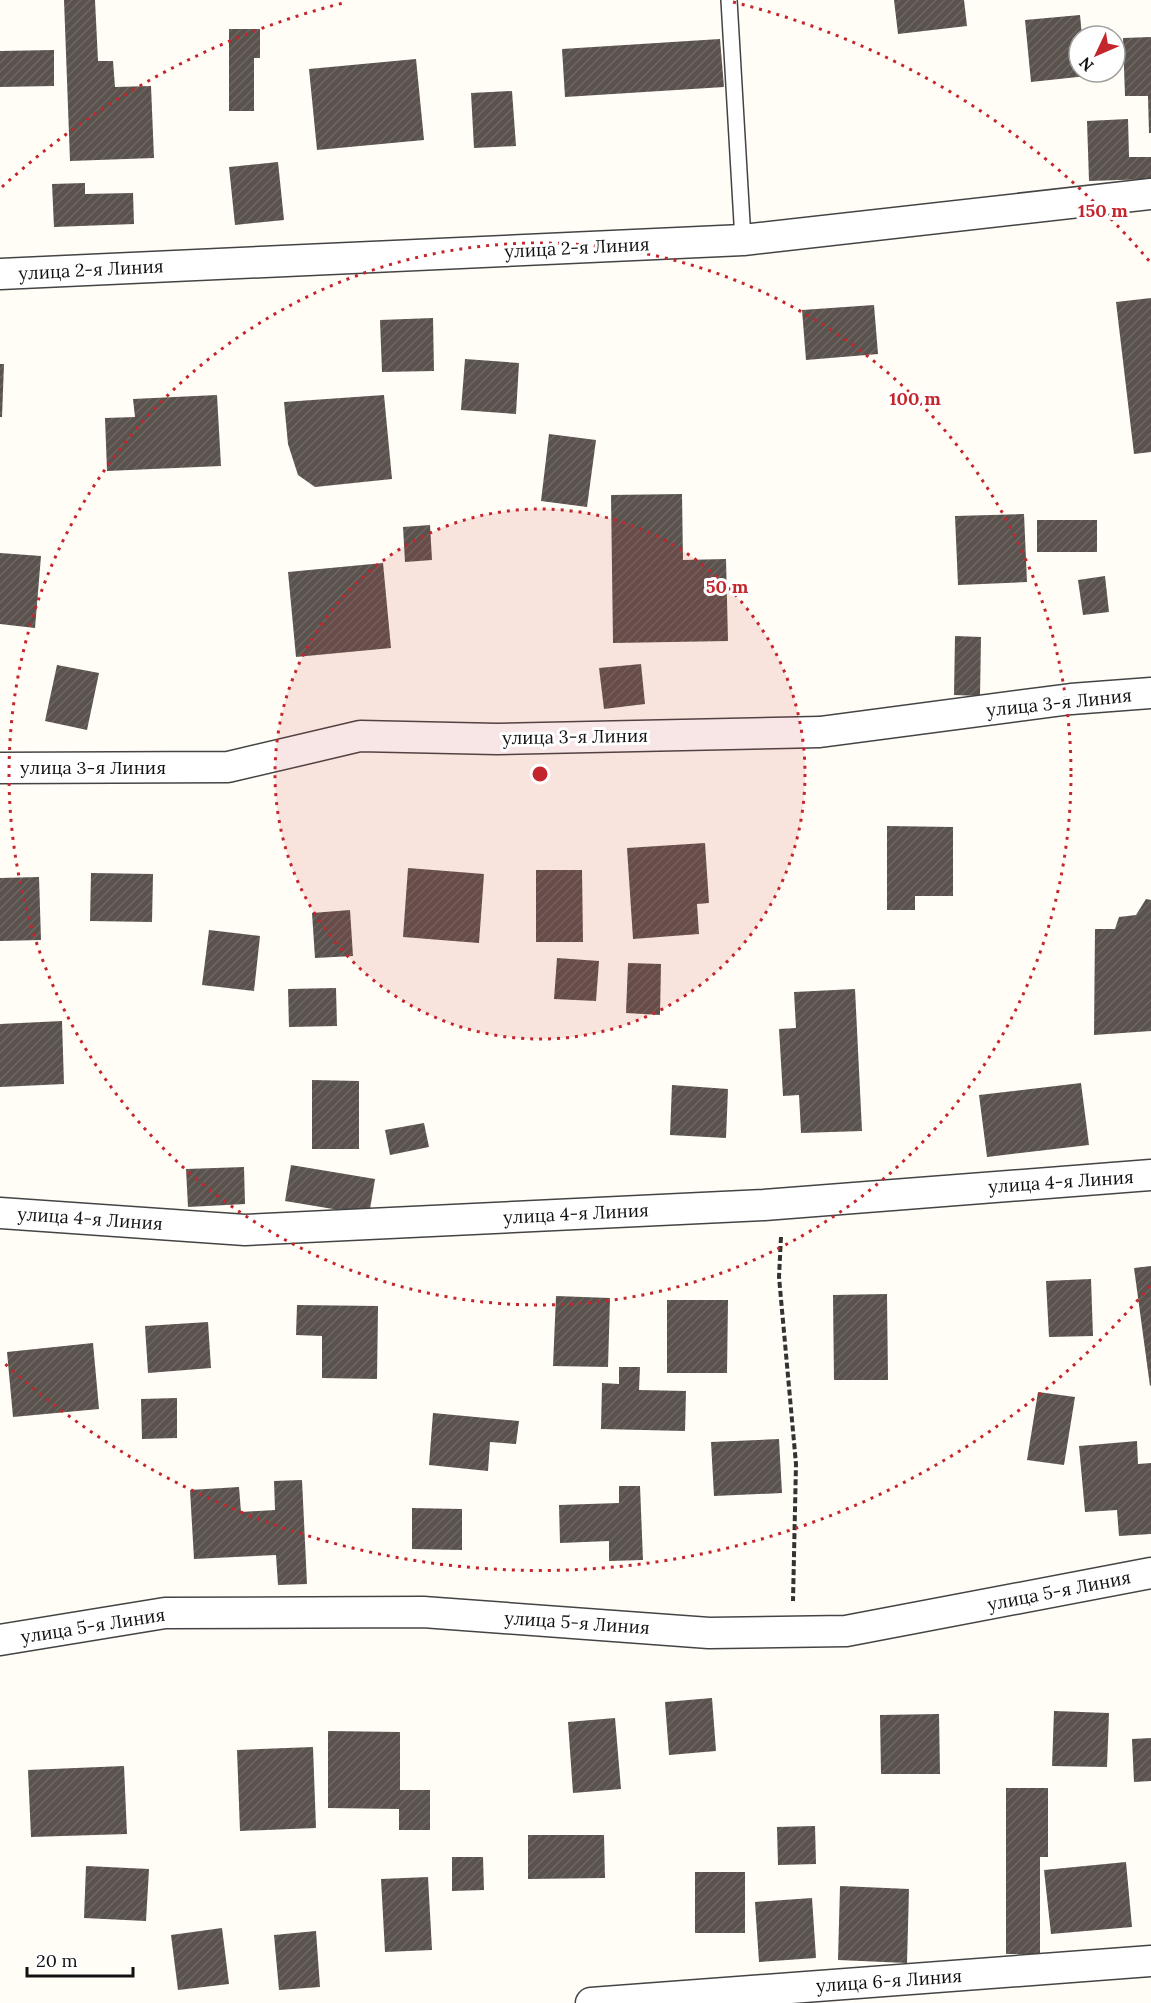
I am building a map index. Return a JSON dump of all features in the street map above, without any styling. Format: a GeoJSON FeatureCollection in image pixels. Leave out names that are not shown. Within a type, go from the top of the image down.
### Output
{"type":"FeatureCollection","features":[{"type":"Feature","properties":{"kind":"street","name":"улица 2-я Линия"},"geometry":{"type":"LineString","coordinates":[[0,274],[743,240],[1151,194]]}},
{"type":"Feature","properties":{"kind":"street","name":"улица 3-я Линия"},"geometry":{"type":"LineString","coordinates":[[0,768],[228,768],[360,736],[497,739],[820,732],[1071,699],[1151,693]]}},
{"type":"Feature","properties":{"kind":"street","name":"улица 4-я Линия"},"geometry":{"type":"LineString","coordinates":[[0,1213],[245,1230],[782,1203],[1151,1175]]}},
{"type":"Feature","properties":{"kind":"street","name":"улица 5-я Линия"},"geometry":{"type":"LineString","coordinates":[[0,1640],[165,1613],[423,1612],[709,1633],[846,1631],[1151,1573]]}},
{"type":"Feature","properties":{"kind":"street","name":"улица 6-я Линия"},"geometry":{"type":"LineString","coordinates":[[591,2003],[1151,1961]]}},
{"type":"Feature","properties":{"kind":"lane"},"geometry":{"type":"LineString","coordinates":[[729,0],[743,240]]}},
{"type":"Feature","properties":{"kind":"path"},"geometry":{"type":"LineString","coordinates":[[782,1203],[779,1277],[796,1464],[793,1631]]}},
{"type":"Feature","properties":{"kind":"building"},"geometry":{"type":"Polygon","coordinates":[[[64,0],[95,0],[98,61],[113,61],[115,87],[151,86],[154,158],[70,161],[64,0]]]}},
{"type":"Feature","properties":{"kind":"building"},"geometry":{"type":"Polygon","coordinates":[[[894,0],[964,0],[967,26],[898,34],[894,0]]]}},
{"type":"Feature","properties":{"kind":"building"},"geometry":{"type":"Polygon","coordinates":[[[1080,15],[1081,24],[1067,24],[1067,78],[1031,82],[1025,20],[1080,15]]]}},
{"type":"Feature","properties":{"kind":"building"},"geometry":{"type":"Polygon","coordinates":[[[229,29],[260,29],[260,58],[254,58],[254,111],[229,111],[229,29]]]}},
{"type":"Feature","properties":{"kind":"building"},"geometry":{"type":"Polygon","coordinates":[[[1151,37],[1151,133],[1149,133],[1148,96],[1125,96],[1127,38],[1151,37]]]}},
{"type":"Feature","properties":{"kind":"building"},"geometry":{"type":"Polygon","coordinates":[[[720,39],[724,87],[565,97],[562,49],[720,39]]]}},
{"type":"Feature","properties":{"kind":"building"},"geometry":{"type":"Polygon","coordinates":[[[54,50],[54,86],[0,87],[0,51],[54,50]]]}},
{"type":"Feature","properties":{"kind":"building"},"geometry":{"type":"Polygon","coordinates":[[[416,59],[424,140],[317,150],[309,69],[416,59]]]}},
{"type":"Feature","properties":{"kind":"building"},"geometry":{"type":"Polygon","coordinates":[[[512,91],[516,146],[474,148],[471,93],[512,91]]]}},
{"type":"Feature","properties":{"kind":"building"},"geometry":{"type":"Polygon","coordinates":[[[1128,119],[1129,157],[1151,157],[1151,179],[1089,181],[1087,121],[1128,119]]]}},
{"type":"Feature","properties":{"kind":"building"},"geometry":{"type":"Polygon","coordinates":[[[278,162],[284,220],[235,225],[229,167],[278,162]]]}},
{"type":"Feature","properties":{"kind":"building"},"geometry":{"type":"Polygon","coordinates":[[[85,183],[85,194],[133,193],[134,224],[54,227],[52,184],[85,183]]]}},
{"type":"Feature","properties":{"kind":"building"},"geometry":{"type":"Polygon","coordinates":[[[1151,298],[1151,452],[1134,454],[1116,302],[1151,298]]]}},
{"type":"Feature","properties":{"kind":"building"},"geometry":{"type":"Polygon","coordinates":[[[874,305],[878,354],[806,360],[802,310],[874,305]]]}},
{"type":"Feature","properties":{"kind":"building"},"geometry":{"type":"Polygon","coordinates":[[[433,318],[434,371],[382,372],[380,320],[433,318]]]}},
{"type":"Feature","properties":{"kind":"building"},"geometry":{"type":"Polygon","coordinates":[[[465,359],[519,363],[516,414],[461,410],[465,359]]]}},
{"type":"Feature","properties":{"kind":"building"},"geometry":{"type":"Polygon","coordinates":[[[0,364],[4,364],[2,417],[0,417],[0,364]]]}},
{"type":"Feature","properties":{"kind":"building"},"geometry":{"type":"Polygon","coordinates":[[[217,395],[221,466],[107,471],[105,418],[135,417],[133,399],[217,395]]]}},
{"type":"Feature","properties":{"kind":"building"},"geometry":{"type":"Polygon","coordinates":[[[384,395],[392,479],[315,487],[298,475],[288,444],[284,402],[384,395]]]}},
{"type":"Feature","properties":{"kind":"building"},"geometry":{"type":"Polygon","coordinates":[[[549,434],[596,440],[587,507],[541,501],[549,434]]]}},
{"type":"Feature","properties":{"kind":"building"},"geometry":{"type":"Polygon","coordinates":[[[682,494],[683,560],[726,559],[728,641],[613,643],[611,495],[682,494]]]}},
{"type":"Feature","properties":{"kind":"building"},"geometry":{"type":"Polygon","coordinates":[[[1024,514],[1027,582],[958,585],[955,516],[1024,514]]]}},
{"type":"Feature","properties":{"kind":"building"},"geometry":{"type":"Polygon","coordinates":[[[1037,520],[1097,520],[1097,552],[1037,552],[1037,520]]]}},
{"type":"Feature","properties":{"kind":"building"},"geometry":{"type":"Polygon","coordinates":[[[430,525],[432,560],[405,562],[403,527],[430,525]]]}},
{"type":"Feature","properties":{"kind":"building"},"geometry":{"type":"Polygon","coordinates":[[[0,553],[41,556],[35,628],[0,624],[0,553]]]}},
{"type":"Feature","properties":{"kind":"building"},"geometry":{"type":"Polygon","coordinates":[[[383,563],[391,648],[296,657],[288,572],[383,563]]]}},
{"type":"Feature","properties":{"kind":"building"},"geometry":{"type":"Polygon","coordinates":[[[1105,576],[1109,612],[1083,615],[1078,580],[1105,576]]]}},
{"type":"Feature","properties":{"kind":"building"},"geometry":{"type":"Polygon","coordinates":[[[955,636],[981,637],[980,696],[954,695],[955,636]]]}},
{"type":"Feature","properties":{"kind":"building"},"geometry":{"type":"Polygon","coordinates":[[[641,664],[645,704],[604,709],[599,668],[641,664]]]}},
{"type":"Feature","properties":{"kind":"building"},"geometry":{"type":"Polygon","coordinates":[[[57,665],[99,673],[87,730],[45,721],[57,665]]]}},
{"type":"Feature","properties":{"kind":"building"},"geometry":{"type":"Polygon","coordinates":[[[887,826],[953,827],[953,896],[915,896],[915,910],[887,910],[887,826]]]}},
{"type":"Feature","properties":{"kind":"building"},"geometry":{"type":"Polygon","coordinates":[[[705,843],[709,903],[697,904],[699,934],[633,939],[627,848],[705,843]]]}},
{"type":"Feature","properties":{"kind":"building"},"geometry":{"type":"Polygon","coordinates":[[[408,868],[484,874],[479,943],[403,937],[408,868]]]}},
{"type":"Feature","properties":{"kind":"building"},"geometry":{"type":"Polygon","coordinates":[[[536,870],[582,870],[583,942],[536,942],[536,870]]]}},
{"type":"Feature","properties":{"kind":"building"},"geometry":{"type":"Polygon","coordinates":[[[91,873],[153,874],[152,922],[90,921],[91,873]]]}},
{"type":"Feature","properties":{"kind":"building"},"geometry":{"type":"Polygon","coordinates":[[[39,877],[41,940],[0,941],[0,878],[39,877]]]}},
{"type":"Feature","properties":{"kind":"building"},"geometry":{"type":"Polygon","coordinates":[[[1146,899],[1151,900],[1151,1031],[1094,1035],[1095,929],[1115,929],[1119,917],[1136,915],[1146,899]]]}},
{"type":"Feature","properties":{"kind":"building"},"geometry":{"type":"Polygon","coordinates":[[[350,910],[353,956],[315,958],[312,913],[350,910]]]}},
{"type":"Feature","properties":{"kind":"building"},"geometry":{"type":"Polygon","coordinates":[[[209,930],[260,936],[254,991],[202,985],[209,930]]]}},
{"type":"Feature","properties":{"kind":"building"},"geometry":{"type":"Polygon","coordinates":[[[557,958],[599,961],[596,1001],[554,999],[557,958]]]}},
{"type":"Feature","properties":{"kind":"building"},"geometry":{"type":"Polygon","coordinates":[[[628,963],[661,964],[660,1015],[626,1013],[628,963]]]}},
{"type":"Feature","properties":{"kind":"building"},"geometry":{"type":"Polygon","coordinates":[[[336,988],[337,1026],[289,1027],[288,989],[336,988]]]}},
{"type":"Feature","properties":{"kind":"building"},"geometry":{"type":"Polygon","coordinates":[[[855,989],[862,1131],[801,1133],[799,1095],[783,1096],[779,1029],[796,1028],[794,992],[855,989]]]}},
{"type":"Feature","properties":{"kind":"building"},"geometry":{"type":"Polygon","coordinates":[[[62,1021],[64,1084],[0,1087],[0,1024],[62,1021]]]}},
{"type":"Feature","properties":{"kind":"building"},"geometry":{"type":"Polygon","coordinates":[[[312,1080],[359,1081],[359,1149],[312,1149],[312,1080]]]}},
{"type":"Feature","properties":{"kind":"building"},"geometry":{"type":"Polygon","coordinates":[[[1081,1083],[1089,1145],[987,1157],[979,1095],[1081,1083]]]}},
{"type":"Feature","properties":{"kind":"building"},"geometry":{"type":"Polygon","coordinates":[[[672,1085],[728,1089],[726,1138],[670,1135],[672,1085]]]}},
{"type":"Feature","properties":{"kind":"building"},"geometry":{"type":"Polygon","coordinates":[[[424,1123],[429,1147],[390,1155],[385,1130],[424,1123]]]}},
{"type":"Feature","properties":{"kind":"building"},"geometry":{"type":"Polygon","coordinates":[[[291,1165],[375,1179],[369,1215],[285,1201],[291,1165]]]}},
{"type":"Feature","properties":{"kind":"building"},"geometry":{"type":"Polygon","coordinates":[[[244,1167],[245,1204],[188,1207],[186,1169],[244,1167]]]}},
{"type":"Feature","properties":{"kind":"building"},"geometry":{"type":"Polygon","coordinates":[[[1151,1266],[1151,1385],[1150,1386],[1134,1268],[1151,1266]]]}},
{"type":"Feature","properties":{"kind":"building"},"geometry":{"type":"Polygon","coordinates":[[[1091,1279],[1093,1336],[1049,1337],[1046,1281],[1091,1279]]]}},
{"type":"Feature","properties":{"kind":"building"},"geometry":{"type":"Polygon","coordinates":[[[887,1294],[888,1380],[834,1380],[833,1295],[887,1294]]]}},
{"type":"Feature","properties":{"kind":"building"},"geometry":{"type":"Polygon","coordinates":[[[556,1296],[610,1298],[608,1367],[553,1366],[556,1296]]]}},
{"type":"Feature","properties":{"kind":"building"},"geometry":{"type":"Polygon","coordinates":[[[667,1300],[728,1300],[727,1373],[667,1373],[667,1300]]]}},
{"type":"Feature","properties":{"kind":"building"},"geometry":{"type":"Polygon","coordinates":[[[297,1305],[378,1306],[377,1379],[322,1378],[322,1336],[296,1335],[297,1305]]]}},
{"type":"Feature","properties":{"kind":"building"},"geometry":{"type":"Polygon","coordinates":[[[208,1322],[211,1368],[148,1373],[145,1326],[208,1322]]]}},
{"type":"Feature","properties":{"kind":"building"},"geometry":{"type":"Polygon","coordinates":[[[93,1343],[99,1409],[13,1417],[7,1352],[93,1343]]]}},
{"type":"Feature","properties":{"kind":"building"},"geometry":{"type":"Polygon","coordinates":[[[619,1367],[640,1367],[639,1390],[686,1391],[685,1431],[601,1429],[602,1383],[619,1384],[619,1367]]]}},
{"type":"Feature","properties":{"kind":"building"},"geometry":{"type":"Polygon","coordinates":[[[1038,1392],[1075,1397],[1064,1465],[1027,1460],[1038,1392]]]}},
{"type":"Feature","properties":{"kind":"building"},"geometry":{"type":"Polygon","coordinates":[[[177,1398],[177,1438],[142,1439],[141,1399],[177,1398]]]}},
{"type":"Feature","properties":{"kind":"building"},"geometry":{"type":"Polygon","coordinates":[[[433,1413],[519,1421],[516,1444],[490,1442],[488,1471],[429,1465],[433,1413]]]}},
{"type":"Feature","properties":{"kind":"building"},"geometry":{"type":"Polygon","coordinates":[[[779,1439],[782,1493],[714,1496],[711,1442],[779,1439]]]}},
{"type":"Feature","properties":{"kind":"building"},"geometry":{"type":"Polygon","coordinates":[[[1137,1441],[1138,1464],[1151,1463],[1151,1534],[1119,1536],[1117,1510],[1085,1512],[1079,1446],[1137,1441]]]}},
{"type":"Feature","properties":{"kind":"building"},"geometry":{"type":"Polygon","coordinates":[[[302,1480],[307,1584],[278,1585],[276,1555],[194,1559],[190,1490],[239,1487],[241,1512],[275,1510],[274,1481],[302,1480]]]}},
{"type":"Feature","properties":{"kind":"building"},"geometry":{"type":"Polygon","coordinates":[[[619,1486],[640,1486],[643,1560],[609,1561],[609,1541],[560,1543],[559,1505],[619,1503],[619,1486]]]}},
{"type":"Feature","properties":{"kind":"building"},"geometry":{"type":"Polygon","coordinates":[[[412,1508],[462,1509],[462,1550],[412,1549],[412,1508]]]}},
{"type":"Feature","properties":{"kind":"building"},"geometry":{"type":"Polygon","coordinates":[[[712,1698],[716,1751],[669,1755],[665,1702],[712,1698]]]}},
{"type":"Feature","properties":{"kind":"building"},"geometry":{"type":"Polygon","coordinates":[[[1054,1711],[1109,1713],[1107,1767],[1052,1766],[1054,1711]]]}},
{"type":"Feature","properties":{"kind":"building"},"geometry":{"type":"Polygon","coordinates":[[[939,1714],[940,1774],[881,1774],[880,1715],[939,1714]]]}},
{"type":"Feature","properties":{"kind":"building"},"geometry":{"type":"Polygon","coordinates":[[[615,1718],[621,1789],[573,1793],[568,1722],[615,1718]]]}},
{"type":"Feature","properties":{"kind":"building"},"geometry":{"type":"Polygon","coordinates":[[[328,1731],[400,1732],[400,1790],[430,1790],[430,1830],[399,1830],[399,1809],[328,1808],[328,1731]]]}},
{"type":"Feature","properties":{"kind":"building"},"geometry":{"type":"Polygon","coordinates":[[[1151,1738],[1151,1781],[1134,1782],[1132,1739],[1151,1738]]]}},
{"type":"Feature","properties":{"kind":"building"},"geometry":{"type":"Polygon","coordinates":[[[313,1747],[316,1828],[240,1831],[237,1750],[313,1747]]]}},
{"type":"Feature","properties":{"kind":"building"},"geometry":{"type":"Polygon","coordinates":[[[124,1766],[127,1834],[31,1837],[28,1770],[124,1766]]]}},
{"type":"Feature","properties":{"kind":"building"},"geometry":{"type":"Polygon","coordinates":[[[1006,1788],[1048,1788],[1048,1857],[1040,1857],[1040,1954],[1006,1954],[1006,1788]]]}},
{"type":"Feature","properties":{"kind":"building"},"geometry":{"type":"Polygon","coordinates":[[[815,1826],[816,1864],[778,1865],[777,1827],[815,1826]]]}},
{"type":"Feature","properties":{"kind":"building"},"geometry":{"type":"Polygon","coordinates":[[[528,1835],[604,1835],[605,1878],[528,1879],[528,1835]]]}},
{"type":"Feature","properties":{"kind":"building"},"geometry":{"type":"Polygon","coordinates":[[[452,1857],[483,1857],[484,1890],[452,1891],[452,1857]]]}},
{"type":"Feature","properties":{"kind":"building"},"geometry":{"type":"Polygon","coordinates":[[[1126,1862],[1132,1927],[1051,1934],[1044,1870],[1126,1862]]]}},
{"type":"Feature","properties":{"kind":"building"},"geometry":{"type":"Polygon","coordinates":[[[86,1866],[149,1869],[146,1921],[84,1918],[86,1866]]]}},
{"type":"Feature","properties":{"kind":"building"},"geometry":{"type":"Polygon","coordinates":[[[695,1872],[745,1872],[745,1933],[695,1933],[695,1872]]]}},
{"type":"Feature","properties":{"kind":"building"},"geometry":{"type":"Polygon","coordinates":[[[428,1877],[432,1950],[385,1952],[381,1879],[428,1877]]]}},
{"type":"Feature","properties":{"kind":"building"},"geometry":{"type":"Polygon","coordinates":[[[840,1886],[909,1889],[907,1963],[838,1960],[840,1886]]]}},
{"type":"Feature","properties":{"kind":"building"},"geometry":{"type":"Polygon","coordinates":[[[812,1898],[816,1958],[759,1962],[755,1902],[812,1898]]]}},
{"type":"Feature","properties":{"kind":"building"},"geometry":{"type":"Polygon","coordinates":[[[222,1928],[229,1984],[178,1990],[171,1935],[222,1928]]]}},
{"type":"Feature","properties":{"kind":"building"},"geometry":{"type":"Polygon","coordinates":[[[316,1931],[320,1987],[279,1990],[274,1935],[316,1931]]]}}]}
